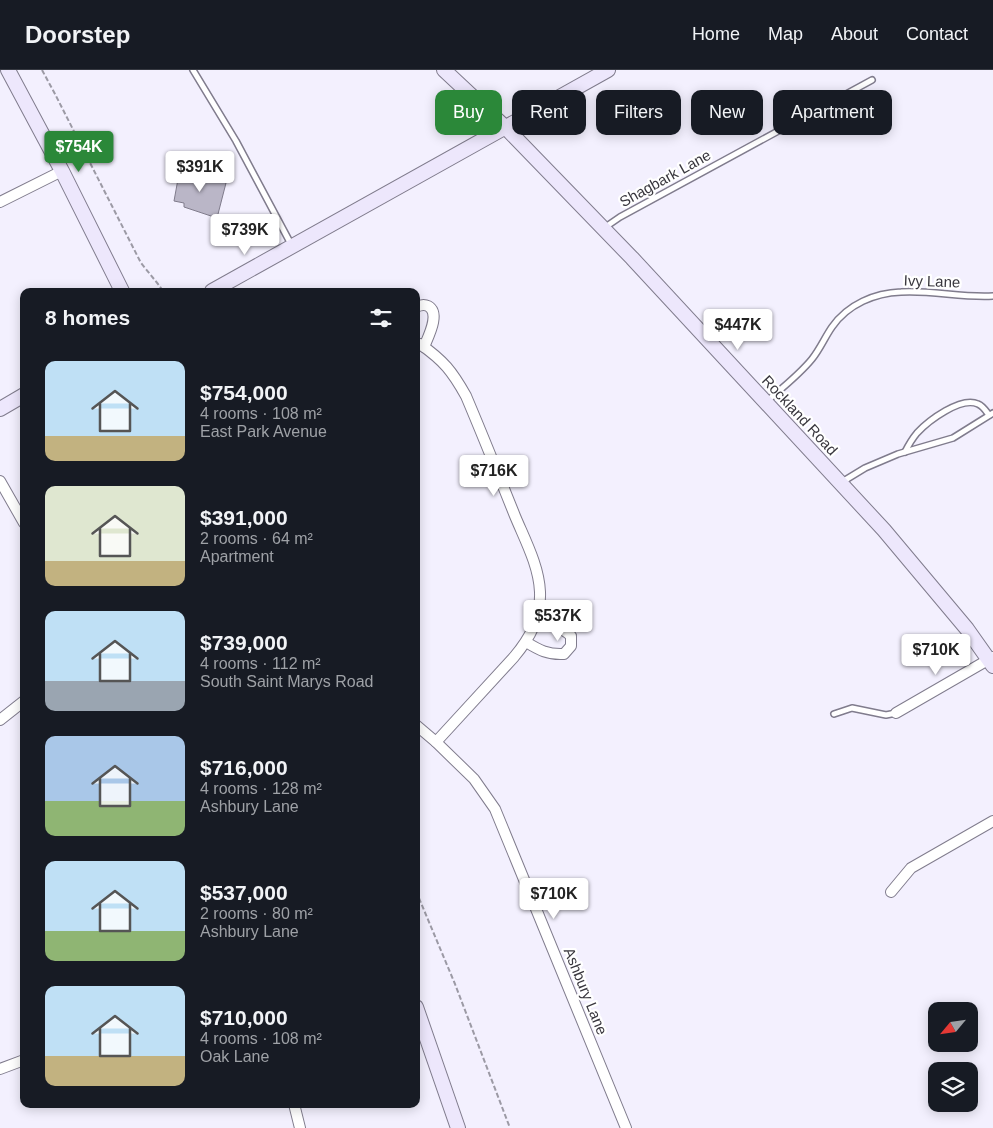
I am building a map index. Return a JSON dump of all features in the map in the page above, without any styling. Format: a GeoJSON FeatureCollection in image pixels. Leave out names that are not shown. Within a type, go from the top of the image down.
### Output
{"type":"FeatureCollection","features":[{"type":"Feature","properties":{"kind":"main road"},"geometry":{"type":"LineString","coordinates":[[8,70],[62,171],[120,288]]}},
{"type":"Feature","properties":{"kind":"main road","name":"Rockland Road"},"geometry":{"type":"LineString","coordinates":[[444,70],[506,128],[766,402],[884,530],[992,661]]}},
{"type":"Feature","properties":{"kind":"main road"},"geometry":{"type":"LineString","coordinates":[[218,288],[608,70]]}},
{"type":"Feature","properties":{"kind":"main road"},"geometry":{"type":"LineString","coordinates":[[0,409],[20,397]]}},
{"type":"Feature","properties":{"kind":"main road"},"geometry":{"type":"LineString","coordinates":[[420,1019],[458,1128]]}},
{"type":"Feature","properties":{"kind":"street"},"geometry":{"type":"LineString","coordinates":[[0,202],[62,171]]}},
{"type":"Feature","properties":{"kind":"street"},"geometry":{"type":"LineString","coordinates":[[420,306],[429,306],[434,312],[434,320],[420,345],[440,358],[455,376],[466,396],[531,555],[540,591],[535,624],[526,642],[436,742]]}},
{"type":"Feature","properties":{"kind":"street"},"geometry":{"type":"LineString","coordinates":[[0,481],[20,516]]}},
{"type":"Feature","properties":{"kind":"street"},"geometry":{"type":"LineString","coordinates":[[526,642],[552,655],[564,654],[571,646],[571,636],[564,630],[550,624],[535,624]]}},
{"type":"Feature","properties":{"kind":"street"},"geometry":{"type":"LineString","coordinates":[[896,713],[992,661]]}},
{"type":"Feature","properties":{"kind":"street"},"geometry":{"type":"LineString","coordinates":[[0,720],[20,704]]}},
{"type":"Feature","properties":{"kind":"street","name":"Ashbury Lane"},"geometry":{"type":"LineString","coordinates":[[420,728],[474,779],[495,809],[626,1128]]}},
{"type":"Feature","properties":{"kind":"street"},"geometry":{"type":"LineString","coordinates":[[891,892],[911,868],[993,821]]}},
{"type":"Feature","properties":{"kind":"street"},"geometry":{"type":"LineString","coordinates":[[0,1069],[20,1062]]}},
{"type":"Feature","properties":{"kind":"street"},"geometry":{"type":"LineString","coordinates":[[295,1108],[300,1128]]}},
{"type":"Feature","properties":{"kind":"lane"},"geometry":{"type":"LineString","coordinates":[[193,70],[236,141],[293,247]]}},
{"type":"Feature","properties":{"kind":"lane","name":"Shagbark Lane"},"geometry":{"type":"LineString","coordinates":[[603,229],[620,217],[872,80]]}},
{"type":"Feature","properties":{"kind":"lane","name":"Ivy Lane"},"geometry":{"type":"LineString","coordinates":[[766,402],[810,361],[820,349],[832,326],[855,305],[873,297],[901,292],[993,296]]}},
{"type":"Feature","properties":{"kind":"lane"},"geometry":{"type":"LineString","coordinates":[[840,483],[865,468],[904,453],[953,438],[991,414],[974,403],[959,404],[952,407],[920,430],[904,453]]}},
{"type":"Feature","properties":{"kind":"lane"},"geometry":{"type":"LineString","coordinates":[[834,714],[852,708],[886,715],[896,713]]}},
{"type":"Feature","properties":{"kind":"path"},"geometry":{"type":"LineString","coordinates":[[42,70],[141,263],[161,288]]}},
{"type":"Feature","properties":{"kind":"path"},"geometry":{"type":"LineString","coordinates":[[420,900],[455,984],[510,1128]]}},
{"type":"Feature","properties":{"kind":"building"},"geometry":{"type":"Polygon","coordinates":[[[180,168],[226,183],[217,218],[184,207],[184,203],[174,201],[180,168]]]}}]}
